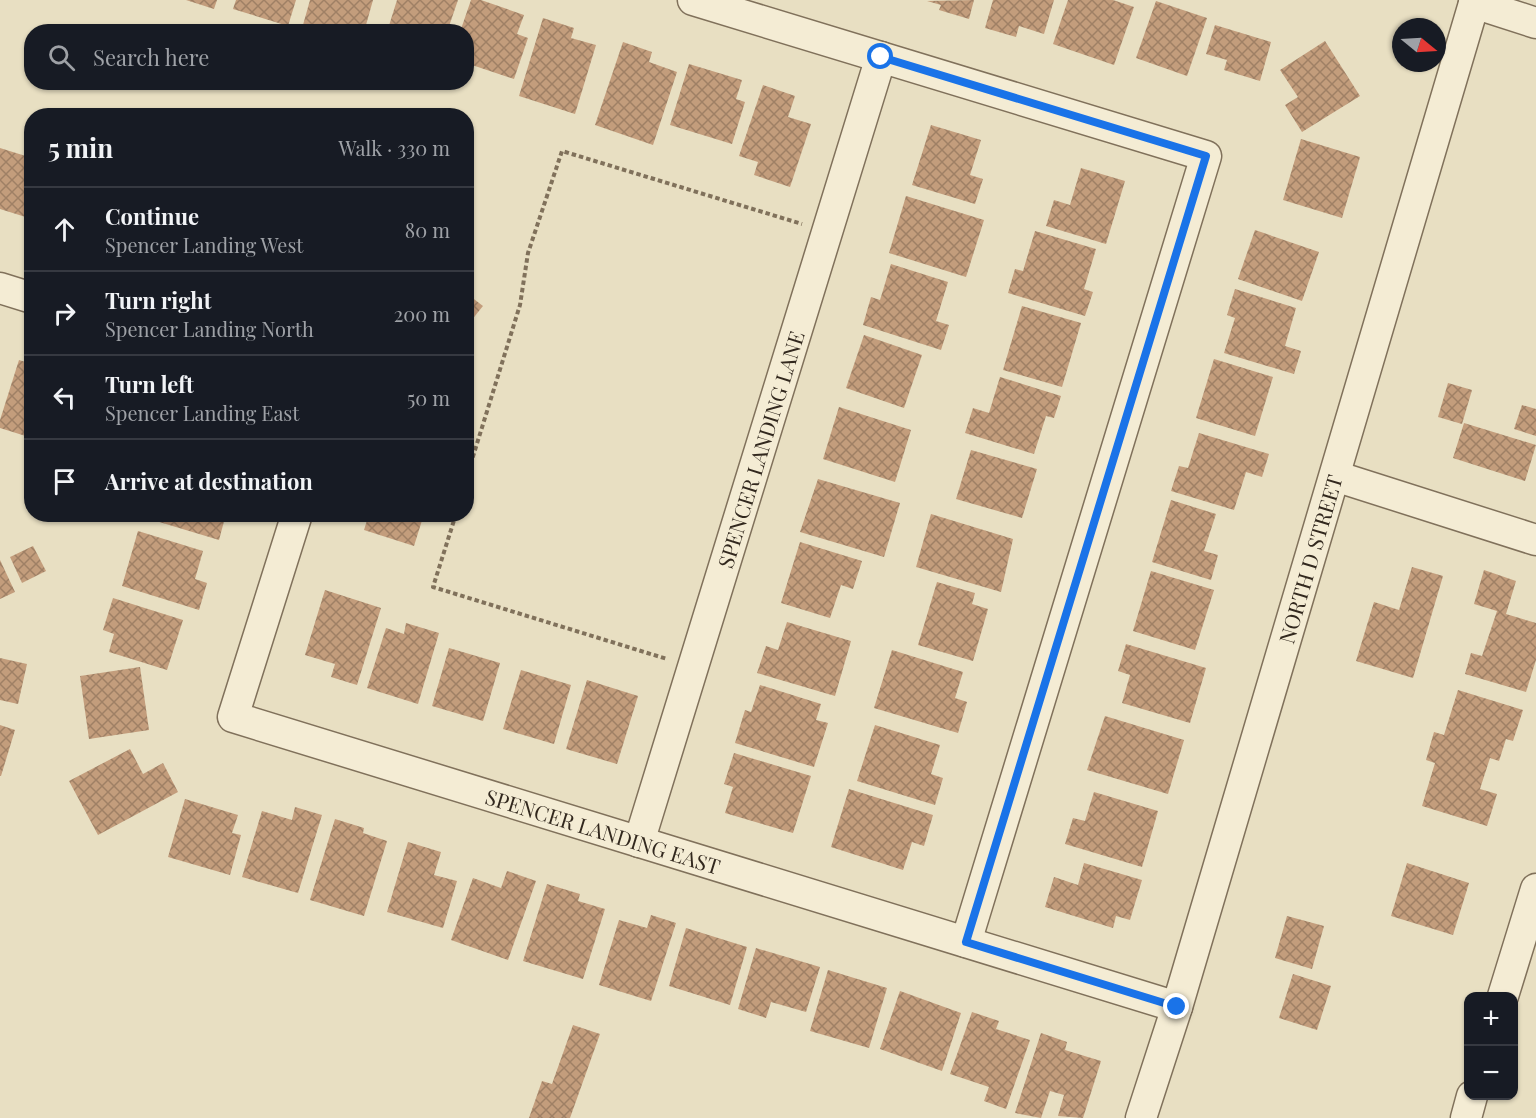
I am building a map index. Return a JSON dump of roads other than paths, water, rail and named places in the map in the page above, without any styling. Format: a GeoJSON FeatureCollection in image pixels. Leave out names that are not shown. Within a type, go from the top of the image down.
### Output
{"type":"FeatureCollection","features":[{"type":"Feature","properties":{"kind":"street"},"geometry":{"type":"LineString","coordinates":[[693,0],[1206,156],[966,942]]}},
{"type":"Feature","properties":{"kind":"street"},"geometry":{"type":"LineString","coordinates":[[1475,1],[1536,22]]}},
{"type":"Feature","properties":{"kind":"street","name":"NORTH D STREET"},"geometry":{"type":"LineString","coordinates":[[1142,1118],[1177,1007],[1475,1]]}},
{"type":"Feature","properties":{"kind":"street","name":"SPENCER LANDING LANE"},"geometry":{"type":"LineString","coordinates":[[639,842],[881,57]]}},
{"type":"Feature","properties":{"kind":"street"},"geometry":{"type":"LineString","coordinates":[[0,288],[24,295]]}},
{"type":"Feature","properties":{"kind":"street"},"geometry":{"type":"LineString","coordinates":[[1335,476],[1536,540]]}},
{"type":"Feature","properties":{"kind":"street","name":"SPENCER LANDING EAST"},"geometry":{"type":"LineString","coordinates":[[294,522],[233,717],[1177,1007]]}},
{"type":"Feature","properties":{"kind":"street"},"geometry":{"type":"LineString","coordinates":[[1504,992],[1536,889]]}},
{"type":"Feature","properties":{"kind":"street"},"geometry":{"type":"LineString","coordinates":[[1466,1118],[1471,1100]]}}]}
